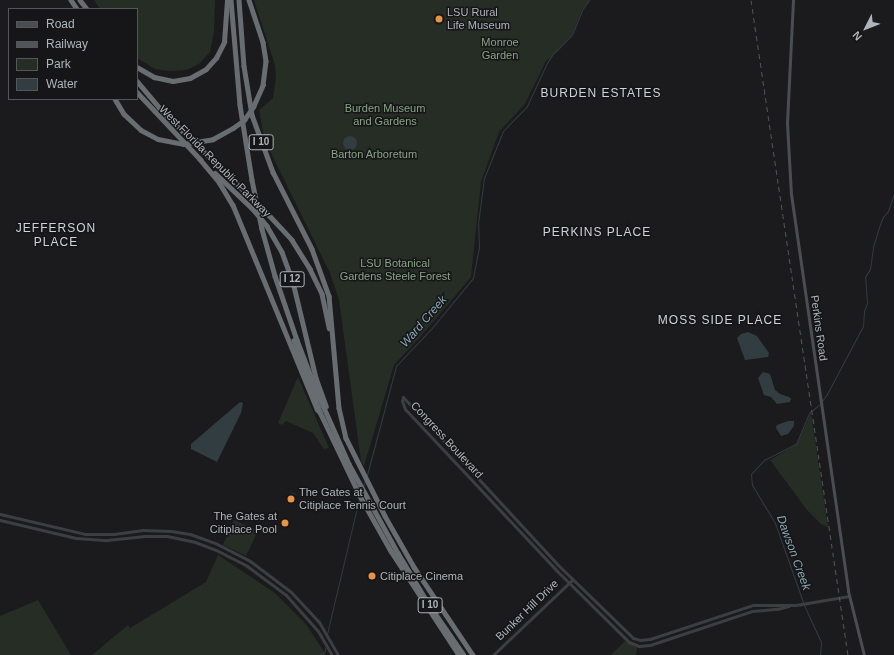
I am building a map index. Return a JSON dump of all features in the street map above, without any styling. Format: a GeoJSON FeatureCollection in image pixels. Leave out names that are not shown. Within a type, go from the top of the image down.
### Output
{"type":"FeatureCollection","features":[{"type":"Feature","properties":{"kind":"highway"},"geometry":{"type":"LineString","coordinates":[[138,68],[154,77],[173,81],[190,78],[206,69],[216,58],[224,42],[227,0]]}},
{"type":"Feature","properties":{"kind":"highway","name":"I 10"},"geometry":{"type":"LineString","coordinates":[[231,0],[239,97],[252,180],[262,229],[282,298],[317,392],[349,464],[398,553],[428,602],[464,655]]}},
{"type":"Feature","properties":{"kind":"highway","name":"I 10"},"geometry":{"type":"LineString","coordinates":[[239,0],[244,66],[252,115],[273,172],[312,249],[322,273],[329,296],[339,408],[349,446],[385,516],[414,567],[474,655]]}},
{"type":"Feature","properties":{"kind":"highway"},"geometry":{"type":"LineString","coordinates":[[116,100],[124,114],[141,130],[158,139],[183,144],[213,139],[229,131],[244,120],[253,107],[263,85],[266,61],[263,42],[249,0]]}},
{"type":"Feature","properties":{"kind":"highway"},"geometry":{"type":"LineString","coordinates":[[138,82],[164,113],[264,210],[292,240],[310,269],[322,294],[334,347]]}},
{"type":"Feature","properties":{"kind":"highway","name":"West Florida Republic Parkway"},"geometry":{"type":"LineString","coordinates":[[138,93],[199,158],[252,208],[267,226],[282,252],[293,282],[316,378],[333,428]]}},
{"type":"Feature","properties":{"kind":"highway"},"geometry":{"type":"LineString","coordinates":[[199,158],[219,182],[233,205],[317,409],[320,412]]}},
{"type":"Feature","properties":{"kind":"highway"},"geometry":{"type":"LineString","coordinates":[[282,298],[284,310],[320,412],[353,481],[415,590],[459,655]]}},
{"type":"Feature","properties":{"kind":"main road","name":"Perkins Road"},"geometry":{"type":"LineString","coordinates":[[793,0],[788,111],[788,167],[792,206],[849,596],[864,655]]}},
{"type":"Feature","properties":{"kind":"street","name":"Congress Boulevard"},"geometry":{"type":"LineString","coordinates":[[790,605],[777,609],[752,611],[650,644],[639,646],[623,638],[408,412],[403,405],[403,397],[412,409],[557,564],[574,579],[626,633],[640,640],[650,639],[747,606],[790,605],[796,605],[849,596]]}},
{"type":"Feature","properties":{"kind":"street"},"geometry":{"type":"LineString","coordinates":[[408,412],[412,409]]}},
{"type":"Feature","properties":{"kind":"street"},"geometry":{"type":"LineString","coordinates":[[484,493],[488,490]]}},
{"type":"Feature","properties":{"kind":"street"},"geometry":{"type":"LineString","coordinates":[[0,514],[85,534],[157,530],[190,534],[227,548],[263,569],[291,592],[319,622],[338,655]]}},
{"type":"Feature","properties":{"kind":"street"},"geometry":{"type":"LineString","coordinates":[[0,520],[90,540],[154,536],[180,538],[195,542],[233,558],[261,575],[286,595],[318,631],[332,655]]}},
{"type":"Feature","properties":{"kind":"street"},"geometry":{"type":"LineString","coordinates":[[514,525],[518,521]]}},
{"type":"Feature","properties":{"kind":"street","name":"Bunker Hill Drive"},"geometry":{"type":"LineString","coordinates":[[494,655],[574,579]]}},
{"type":"Feature","properties":{"kind":"green space"},"geometry":{"type":"Polygon","coordinates":[[[94,0],[215,0],[214,32],[210,52],[199,64],[186,70],[170,71],[155,69],[138,59],[138,8],[99,8],[94,0]]]}},
{"type":"Feature","properties":{"kind":"green space","name":"Burden Museum and Gardens"},"geometry":{"type":"Polygon","coordinates":[[[254,0],[590,0],[582,10],[572,35],[558,51],[546,61],[525,104],[499,132],[481,182],[471,277],[421,336],[394,365],[364,466],[361,461],[339,300],[330,273],[270,151],[263,132],[259,110],[273,98],[276,77],[275,65],[254,0]]]}},
{"type":"Feature","properties":{"kind":"green space"},"geometry":{"type":"Polygon","coordinates":[[[298,377],[329,448],[324,449],[313,433],[286,421],[282,425],[278,423],[298,377]]]}},
{"type":"Feature","properties":{"kind":"green space"},"geometry":{"type":"Polygon","coordinates":[[[811,413],[828,527],[821,524],[807,510],[770,460],[797,444],[811,413]]]}},
{"type":"Feature","properties":{"kind":"green space","name":"The Gates at Citiplace Tennis Court"},"geometry":{"type":"Polygon","coordinates":[[[291,492],[296,494],[291,505],[286,503],[291,492]]]}},
{"type":"Feature","properties":{"kind":"green space"},"geometry":{"type":"Polygon","coordinates":[[[234,520],[258,531],[246,556],[223,545],[234,520]]]}},
{"type":"Feature","properties":{"kind":"green space"},"geometry":{"type":"Polygon","coordinates":[[[218,555],[275,593],[306,624],[326,655],[92,655],[128,625],[130,628],[206,582],[218,555]]]}},
{"type":"Feature","properties":{"kind":"green space"},"geometry":{"type":"Polygon","coordinates":[[[38,600],[71,655],[0,655],[0,616],[38,600]]]}},
{"type":"Feature","properties":{"kind":"green space"},"geometry":{"type":"Polygon","coordinates":[[[625,641],[637,647],[636,655],[611,655],[625,641]]]}},
{"type":"Feature","properties":{"kind":"water"},"geometry":{"type":"Polygon","coordinates":[[[347,136],[353,136],[357,140],[357,146],[353,150],[347,150],[343,146],[343,140],[347,136]]]}},
{"type":"Feature","properties":{"kind":"water"},"geometry":{"type":"Polygon","coordinates":[[[748,332],[757,336],[769,353],[768,357],[745,360],[737,338],[741,334],[748,332]]]}},
{"type":"Feature","properties":{"kind":"water"},"geometry":{"type":"Polygon","coordinates":[[[763,372],[770,374],[775,390],[780,394],[789,397],[791,399],[790,402],[777,404],[771,397],[764,395],[758,378],[763,372]]]}},
{"type":"Feature","properties":{"kind":"water"},"geometry":{"type":"Polygon","coordinates":[[[240,402],[243,403],[241,413],[217,462],[191,449],[191,444],[240,402]]]}},
{"type":"Feature","properties":{"kind":"water"},"geometry":{"type":"Polygon","coordinates":[[[788,421],[794,421],[794,426],[788,434],[781,436],[776,428],[777,425],[788,421]]]}},
{"type":"Feature","properties":{"kind":"water","name":"The Gates at Citiplace Pool"},"geometry":{"type":"Polygon","coordinates":[[[283,518],[287,518],[289,522],[287,526],[283,526],[281,524],[281,520],[283,518]]]}},
{"type":"Feature","properties":{"kind":"waterway","name":"Ward Creek"},"geometry":{"type":"LineString","coordinates":[[367,475],[396,366],[431,329],[473,278],[479,247],[478,224],[484,178],[503,131],[527,106],[547,63],[552,55],[572,35],[582,10],[589,0]]}},
{"type":"Feature","properties":{"kind":"waterway","name":"Dawson Creek"},"geometry":{"type":"LineString","coordinates":[[822,401],[863,326],[864,311],[867,303],[865,277],[870,269],[873,247],[880,224],[888,211],[894,194]]}},
{"type":"Feature","properties":{"kind":"waterway","name":"Dawson Creek"},"geometry":{"type":"LineString","coordinates":[[803,602],[775,523],[752,485],[751,474],[764,460],[796,444],[809,413],[820,404]]}},
{"type":"Feature","properties":{"kind":"waterway","name":"Ward Creek"},"geometry":{"type":"LineString","coordinates":[[363,487],[365,480]]}},
{"type":"Feature","properties":{"kind":"waterway","name":"Ward Creek"},"geometry":{"type":"LineString","coordinates":[[327,634],[359,499]]}},
{"type":"Feature","properties":{"kind":"waterway","name":"Dawson Creek"},"geometry":{"type":"LineString","coordinates":[[804,605],[821,642],[820,655]]}},
{"type":"Feature","properties":{"kind":"waterway","name":"Ward Creek"},"geometry":{"type":"LineString","coordinates":[[319,655],[325,651],[326,645]]}},
{"type":"Feature","properties":{"kind":"railway"},"geometry":{"type":"LineString","coordinates":[[751,0],[848,655]]}},
{"type":"Feature","properties":{"kind":"place","name":"LSU Rural Life Museum"},"geometry":{"type":"Point","coordinates":[439,19]}},
{"type":"Feature","properties":{"kind":"place","name":"The Gates at Citiplace Tennis Court"},"geometry":{"type":"Point","coordinates":[291,499]}},
{"type":"Feature","properties":{"kind":"place","name":"The Gates at Citiplace Pool"},"geometry":{"type":"Point","coordinates":[285,523]}},
{"type":"Feature","properties":{"kind":"place","name":"Citiplace Cinema"},"geometry":{"type":"Point","coordinates":[372,576]}},
{"type":"Feature","properties":{"kind":"district","name":"BURDEN ESTATES"},"geometry":{"type":"Point","coordinates":[601,94]}},
{"type":"Feature","properties":{"kind":"district","name":"PERKINS PLACE"},"geometry":{"type":"Point","coordinates":[597,233]}},
{"type":"Feature","properties":{"kind":"district","name":"JEFFERSON PLACE"},"geometry":{"type":"Point","coordinates":[56,236]}},
{"type":"Feature","properties":{"kind":"district","name":"MOSS SIDE PLACE"},"geometry":{"type":"Point","coordinates":[720,321]}},
{"type":"Feature","properties":{"kind":"park label","name":"Monroe Garden"},"geometry":{"type":"Point","coordinates":[500,49]}},
{"type":"Feature","properties":{"kind":"park label","name":"Barton Arboretum"},"geometry":{"type":"Point","coordinates":[374,154]}},
{"type":"Feature","properties":{"kind":"park label","name":"LSU Botanical Gardens Steele Forest"},"geometry":{"type":"Point","coordinates":[395,270]}}]}
